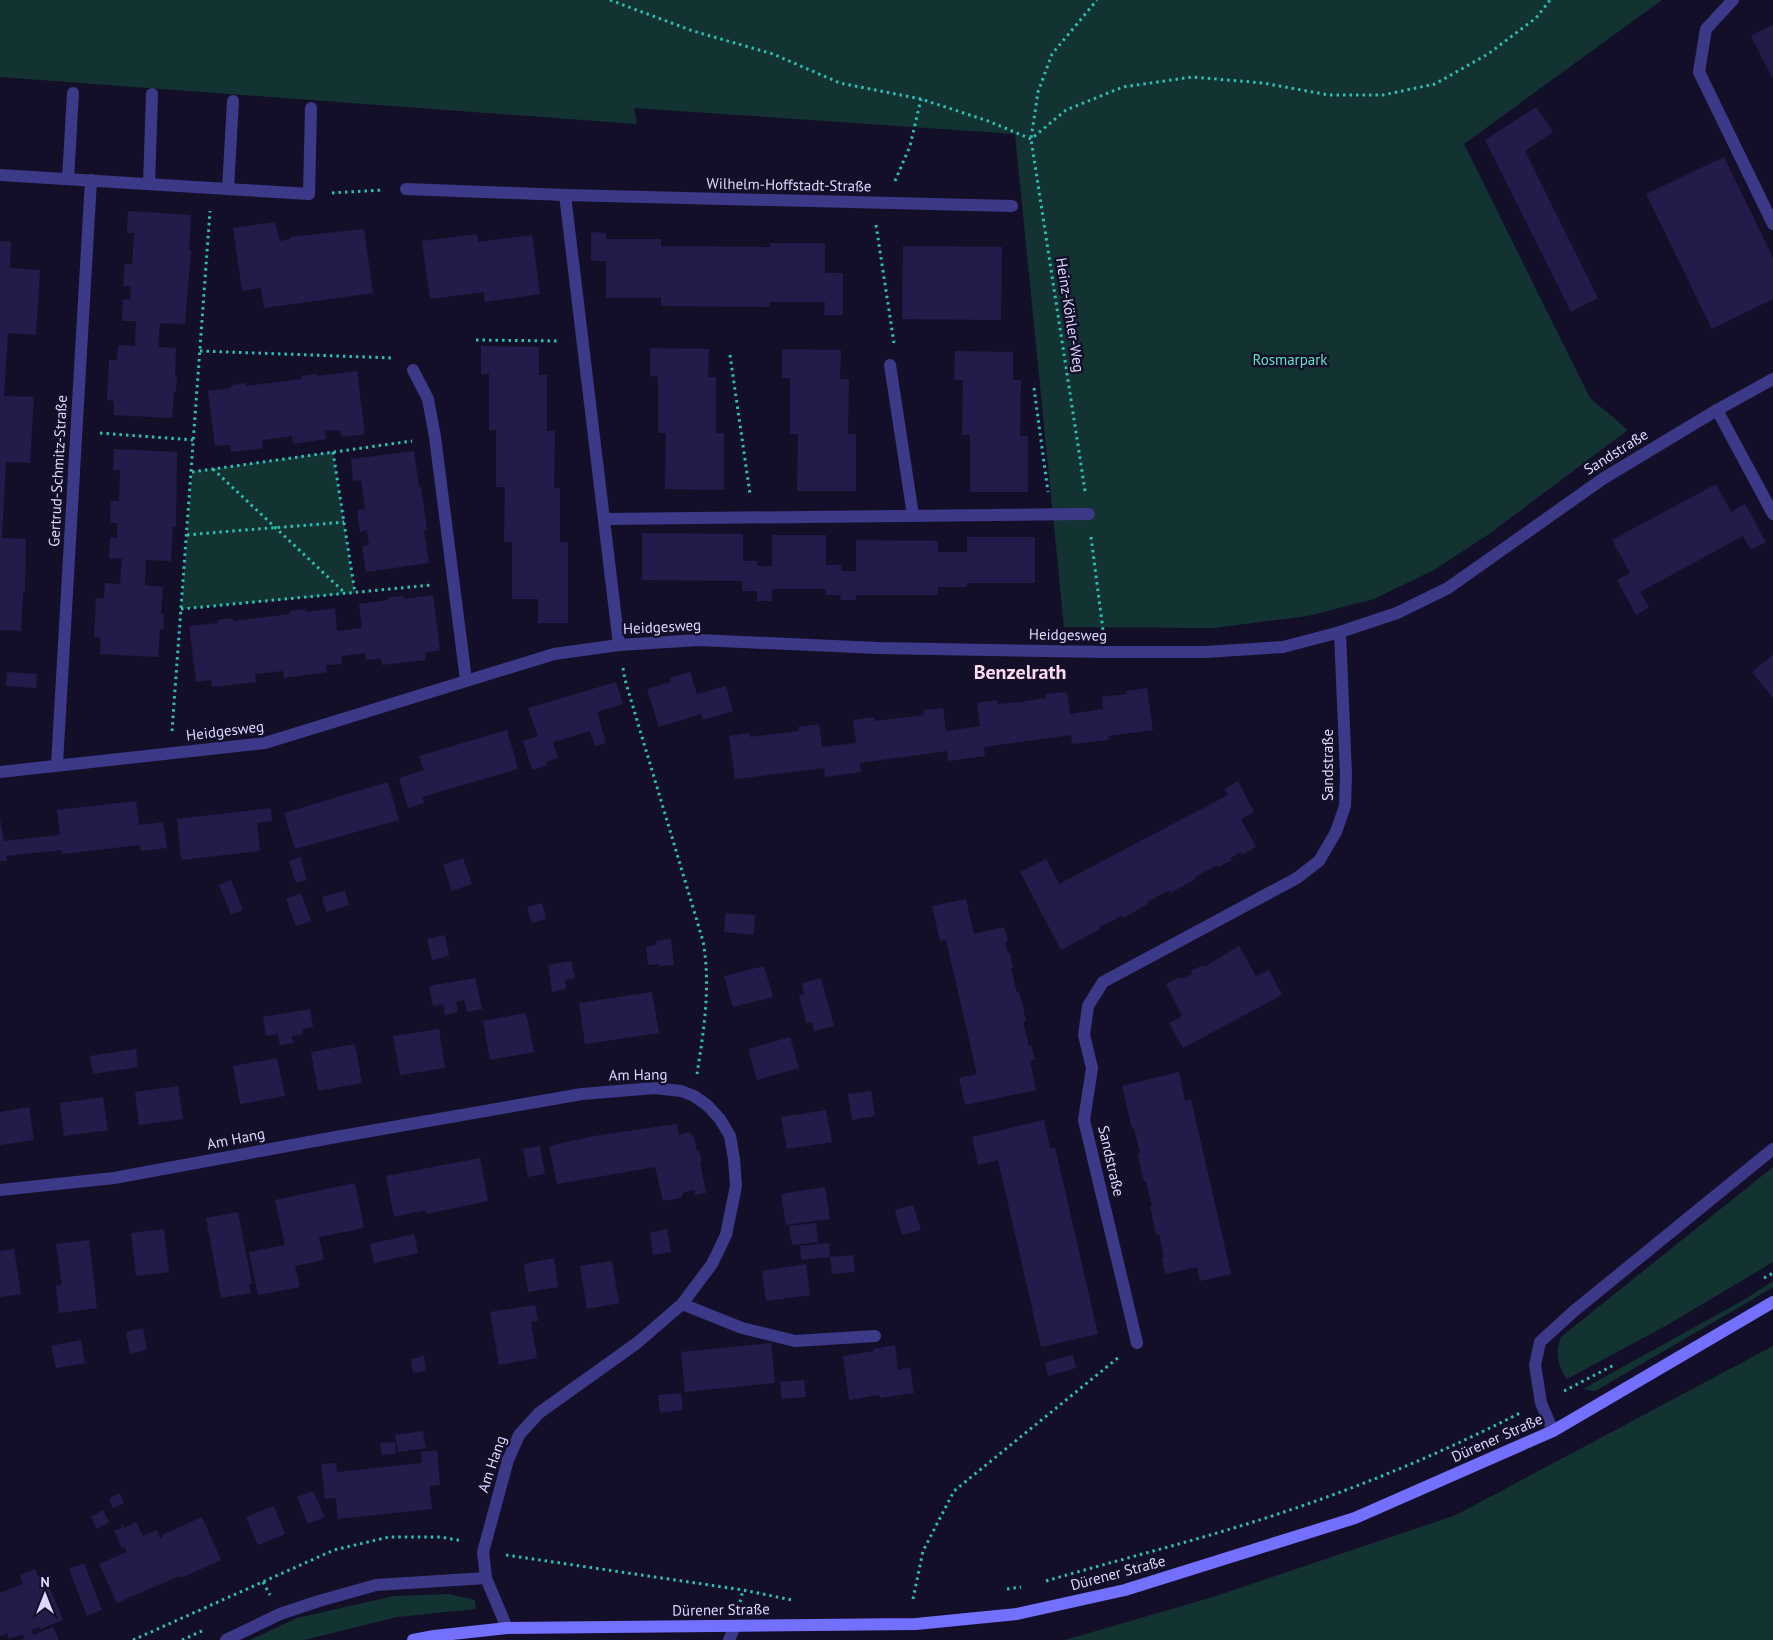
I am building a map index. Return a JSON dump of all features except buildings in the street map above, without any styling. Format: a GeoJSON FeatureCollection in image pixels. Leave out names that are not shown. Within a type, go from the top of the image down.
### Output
{"type":"FeatureCollection","features":[{"type":"Feature","properties":{"kind":"main road","name":"Dürener Straße"},"geometry":{"type":"LineString","coordinates":[[413,1640],[507,1628],[916,1624],[1017,1614],[1125,1590],[1355,1518],[1554,1431],[1773,1302]]}},
{"type":"Feature","properties":{"kind":"street"},"geometry":{"type":"LineString","coordinates":[[1733,0],[1706,29],[1699,72],[1773,224]]}},
{"type":"Feature","properties":{"kind":"street"},"geometry":{"type":"LineString","coordinates":[[68,179],[73,93]]}},
{"type":"Feature","properties":{"kind":"street"},"geometry":{"type":"LineString","coordinates":[[148,184],[152,94]]}},
{"type":"Feature","properties":{"kind":"street"},"geometry":{"type":"LineString","coordinates":[[228,189],[233,101]]}},
{"type":"Feature","properties":{"kind":"street"},"geometry":{"type":"LineString","coordinates":[[0,175],[309,194],[311,108]]}},
{"type":"Feature","properties":{"kind":"street","name":"Gertrud-Schmitz-Straße"},"geometry":{"type":"LineString","coordinates":[[57,764],[91,180]]}},
{"type":"Feature","properties":{"kind":"street","name":"Wilhelm-Hoffstadt-Straße"},"geometry":{"type":"LineString","coordinates":[[406,189],[565,195],[1012,206]]}},
{"type":"Feature","properties":{"kind":"street"},"geometry":{"type":"LineString","coordinates":[[565,195],[619,645]]}},
{"type":"Feature","properties":{"kind":"street"},"geometry":{"type":"LineString","coordinates":[[890,365],[913,515]]}},
{"type":"Feature","properties":{"kind":"street"},"geometry":{"type":"LineString","coordinates":[[413,370],[428,400],[435,438],[466,680]]}},
{"type":"Feature","properties":{"kind":"street","name":"Sandstraße"},"geometry":{"type":"LineString","coordinates":[[1137,1343],[1084,1120],[1086,1097],[1092,1068],[1084,1035],[1088,1006],[1103,982],[1297,878],[1319,861],[1336,832],[1345,806],[1346,774],[1340,632],[1397,613],[1448,588],[1604,478],[1717,410],[1773,379]]}},
{"type":"Feature","properties":{"kind":"street"},"geometry":{"type":"LineString","coordinates":[[1717,410],[1773,514]]}},
{"type":"Feature","properties":{"kind":"street"},"geometry":{"type":"LineString","coordinates":[[605,520],[1089,514]]}},
{"type":"Feature","properties":{"kind":"street","name":"Heidgesweg"},"geometry":{"type":"LineString","coordinates":[[0,772],[57,764],[265,743],[554,654],[619,645],[699,640],[878,648],[1204,652],[1284,646],[1340,632]]}},
{"type":"Feature","properties":{"kind":"street","name":"Am Hang"},"geometry":{"type":"LineString","coordinates":[[0,1190],[114,1178],[582,1094],[655,1088],[680,1091],[694,1096],[707,1105],[720,1119],[730,1136],[736,1186],[726,1235],[712,1264],[682,1304],[637,1343],[539,1412],[519,1434],[508,1460],[483,1552],[486,1578],[507,1628]]}},
{"type":"Feature","properties":{"kind":"street"},"geometry":{"type":"LineString","coordinates":[[1554,1431],[1541,1403],[1535,1365],[1540,1342],[1574,1311],[1773,1149]]}},
{"type":"Feature","properties":{"kind":"street"},"geometry":{"type":"LineString","coordinates":[[682,1304],[742,1328],[795,1341],[875,1336]]}},
{"type":"Feature","properties":{"kind":"street"},"geometry":{"type":"LineString","coordinates":[[226,1640],[280,1614],[376,1585],[486,1578]]}},
{"type":"Feature","properties":{"kind":"street"},"geometry":{"type":"LineString","coordinates":[[729,1640],[735,1626]]}},
{"type":"Feature","properties":{"kind":"path"},"geometry":{"type":"LineString","coordinates":[[610,0],[693,31],[773,54],[840,83],[921,98],[988,120],[1030,139],[1066,110],[1123,88],[1192,77],[1263,82],[1329,95],[1383,95],[1435,84],[1496,48],[1536,18],[1550,0]]}},
{"type":"Feature","properties":{"kind":"path","name":"Heinz-Köhler-Weg"},"geometry":{"type":"LineString","coordinates":[[1097,0],[1052,54],[1038,92],[1030,139],[1089,514],[1100,615],[1107,652]]}},
{"type":"Feature","properties":{"kind":"path"},"geometry":{"type":"LineString","coordinates":[[890,365],[895,349],[873,203],[895,182],[910,146],[921,98]]}},
{"type":"Feature","properties":{"kind":"path"},"geometry":{"type":"LineString","coordinates":[[170,754],[212,188]]}},
{"type":"Feature","properties":{"kind":"path"},"geometry":{"type":"LineString","coordinates":[[309,194],[406,189]]}},
{"type":"Feature","properties":{"kind":"path"},"geometry":{"type":"LineString","coordinates":[[476,340],[583,342]]}},
{"type":"Feature","properties":{"kind":"path"},"geometry":{"type":"LineString","coordinates":[[200,351],[392,357],[413,370]]}},
{"type":"Feature","properties":{"kind":"path"},"geometry":{"type":"LineString","coordinates":[[730,356],[753,517]]}},
{"type":"Feature","properties":{"kind":"path"},"geometry":{"type":"LineString","coordinates":[[1034,388],[1051,515]]}},
{"type":"Feature","properties":{"kind":"path"},"geometry":{"type":"LineString","coordinates":[[76,431],[193,440]]}},
{"type":"Feature","properties":{"kind":"path"},"geometry":{"type":"LineString","coordinates":[[192,472],[435,438]]}},
{"type":"Feature","properties":{"kind":"path"},"geometry":{"type":"LineString","coordinates":[[333,452],[355,593]]}},
{"type":"Feature","properties":{"kind":"path"},"geometry":{"type":"LineString","coordinates":[[212,469],[345,594]]}},
{"type":"Feature","properties":{"kind":"path"},"geometry":{"type":"LineString","coordinates":[[187,535],[344,522]]}},
{"type":"Feature","properties":{"kind":"path"},"geometry":{"type":"LineString","coordinates":[[181,609],[454,583]]}},
{"type":"Feature","properties":{"kind":"path"},"geometry":{"type":"LineString","coordinates":[[619,645],[625,680],[705,951],[707,1008],[694,1096]]}},
{"type":"Feature","properties":{"kind":"path"},"geometry":{"type":"LineString","coordinates":[[1756,1283],[1773,1273]]}},
{"type":"Feature","properties":{"kind":"path"},"geometry":{"type":"LineString","coordinates":[[913,1598],[923,1551],[954,1491],[1137,1343]]}},
{"type":"Feature","properties":{"kind":"path"},"geometry":{"type":"LineString","coordinates":[[1038,1584],[1251,1523],[1352,1487],[1475,1436],[1624,1360]]}},
{"type":"Feature","properties":{"kind":"path"},"geometry":{"type":"LineString","coordinates":[[133,1640],[334,1550],[389,1537],[440,1537],[465,1541],[483,1552],[802,1600]]}},
{"type":"Feature","properties":{"kind":"path"},"geometry":{"type":"LineString","coordinates":[[998,1591],[1028,1585]]}},
{"type":"Feature","properties":{"kind":"path"},"geometry":{"type":"LineString","coordinates":[[904,1599],[922,1598]]}},
{"type":"Feature","properties":{"kind":"green space","name":"Rosmarpark"},"geometry":{"type":"Polygon","coordinates":[[[0,0],[1662,0],[1464,144],[1590,398],[1628,430],[1489,534],[1434,570],[1374,599],[1308,616],[1214,628],[1064,627],[1015,134],[634,108],[637,124],[0,77],[0,0]]]}},
{"type":"Feature","properties":{"kind":"green space"},"geometry":{"type":"Polygon","coordinates":[[[333,452],[355,593],[181,609],[192,472],[333,452]]]}},
{"type":"Feature","properties":{"kind":"green space"},"geometry":{"type":"Polygon","coordinates":[[[1773,1167],[1773,1262],[1669,1324],[1567,1379],[1558,1359],[1561,1337],[1773,1167]]]}},
{"type":"Feature","properties":{"kind":"green space"},"geometry":{"type":"Polygon","coordinates":[[[1773,1281],[1773,1287],[1595,1391],[1583,1389],[1747,1298],[1773,1281]]]}},
{"type":"Feature","properties":{"kind":"green space"},"geometry":{"type":"Polygon","coordinates":[[[1773,1346],[1773,1640],[1065,1640],[1213,1597],[1456,1515],[1773,1346]]]}},
{"type":"Feature","properties":{"kind":"green space"},"geometry":{"type":"Polygon","coordinates":[[[449,1594],[475,1600],[476,1609],[397,1617],[304,1640],[250,1640],[297,1618],[394,1596],[449,1594]]]}},
{"type":"Feature","properties":{"kind":"district","name":"Benzelrath"},"geometry":{"type":"Point","coordinates":[1020,672]}}]}
